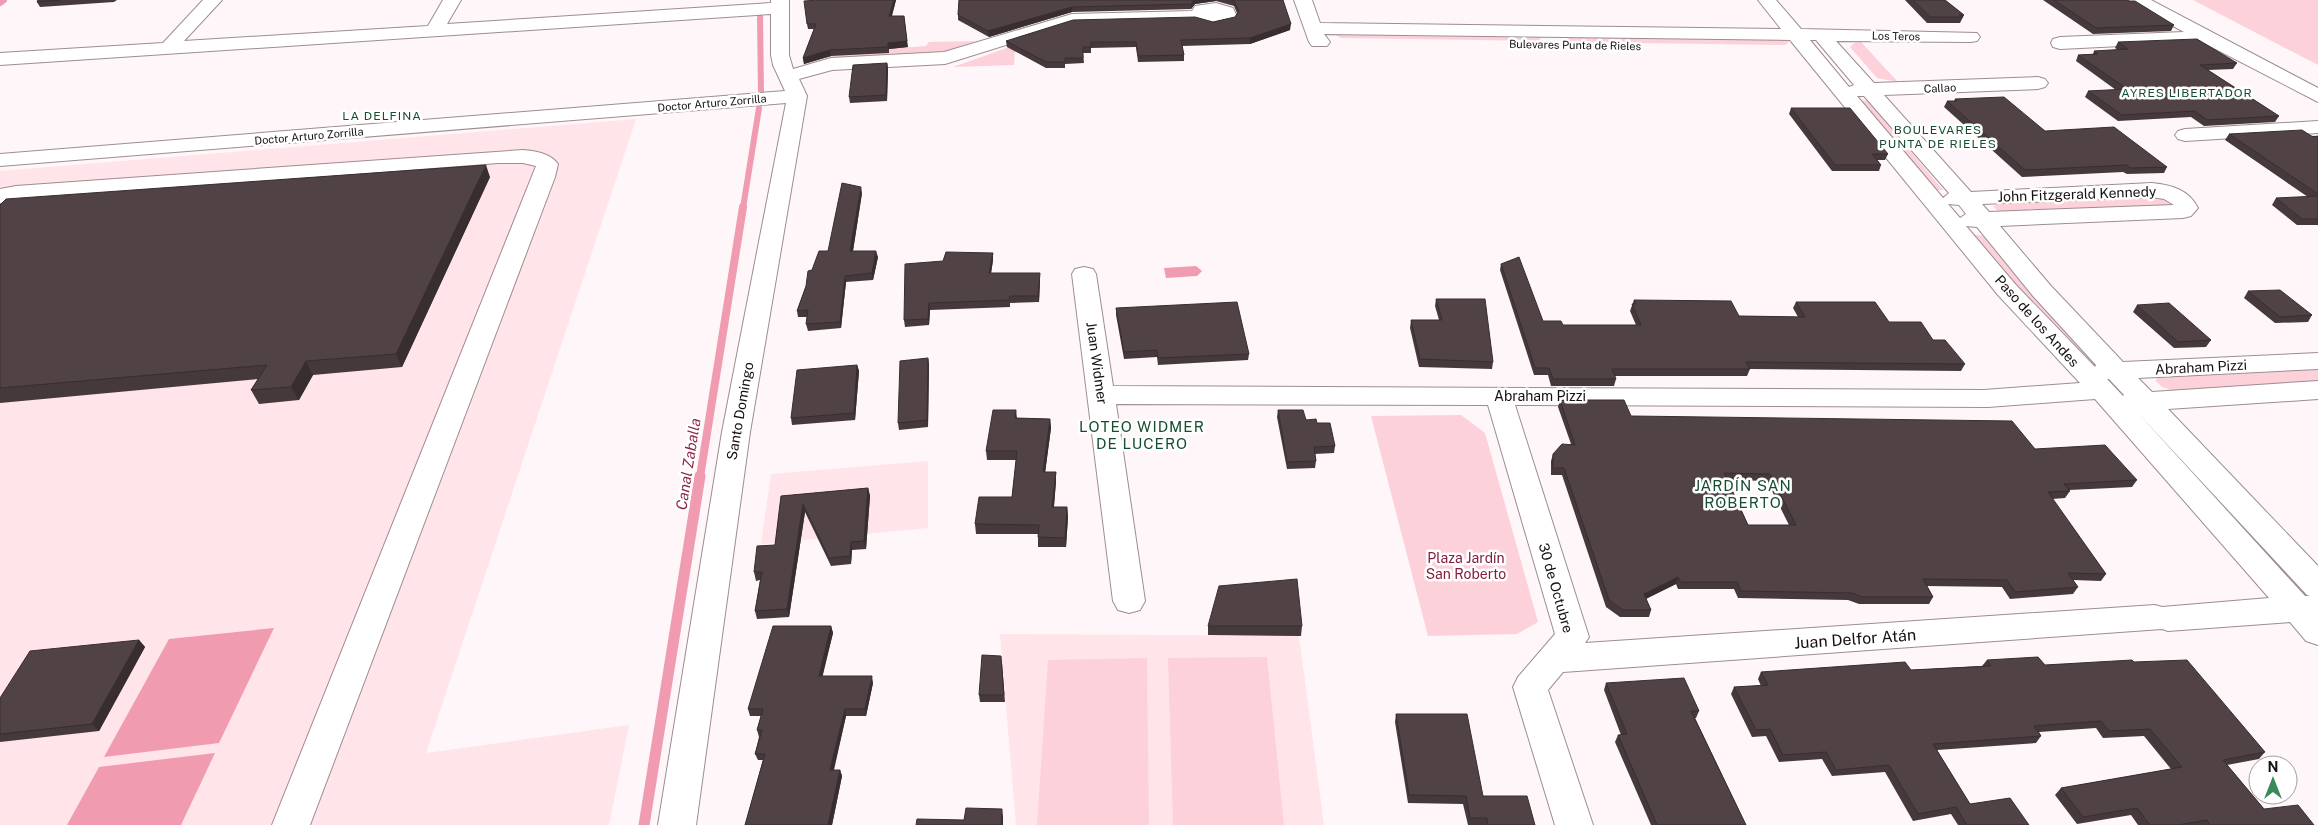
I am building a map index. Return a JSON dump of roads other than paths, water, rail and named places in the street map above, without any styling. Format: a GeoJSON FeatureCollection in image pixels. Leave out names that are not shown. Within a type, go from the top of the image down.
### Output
{"type":"FeatureCollection","features":[{"type":"Feature","properties":{"kind":"street"},"geometry":{"type":"LineString","coordinates":[[0,59],[171,45],[213,0]]}},
{"type":"Feature","properties":{"kind":"street"},"geometry":{"type":"LineString","coordinates":[[434,31],[452,0]]}},
{"type":"Feature","properties":{"kind":"street"},"geometry":{"type":"LineString","coordinates":[[1071,0],[1072,19]]}},
{"type":"Feature","properties":{"kind":"street","name":"Bulevares Punta de Rieles"},"geometry":{"type":"LineString","coordinates":[[1303,0],[1316,35],[1814,42]]}},
{"type":"Feature","properties":{"kind":"street","name":"Paso de los Andes"},"geometry":{"type":"LineString","coordinates":[[1767,0],[1869,90],[1965,198],[2042,291],[2104,384]]}},
{"type":"Feature","properties":{"kind":"street","name":"Paso de los Andes"},"geometry":{"type":"LineString","coordinates":[[1790,0],[1843,90],[2007,290],[2104,384],[2313,609]]}},
{"type":"Feature","properties":{"kind":"street"},"geometry":{"type":"LineString","coordinates":[[2138,0],[2318,96]]}},
{"type":"Feature","properties":{"kind":"street"},"geometry":{"type":"LineString","coordinates":[[2161,0],[2318,82]]}},
{"type":"Feature","properties":{"kind":"street"},"geometry":{"type":"LineString","coordinates":[[0,53],[434,31],[728,6],[780,4],[780,55],[782,65],[793,86]]}},
{"type":"Feature","properties":{"kind":"street","name":"Doctor Arturo Zorrilla"},"geometry":{"type":"LineString","coordinates":[[0,160],[793,86],[830,64],[945,58],[1072,19],[1198,16]]}},
{"type":"Feature","properties":{"kind":"street"},"geometry":{"type":"LineString","coordinates":[[2060,43],[2227,35]]}},
{"type":"Feature","properties":{"kind":"street","name":"Los Teros"},"geometry":{"type":"LineString","coordinates":[[1814,42],[1971,37]]}},
{"type":"Feature","properties":{"kind":"street","name":"Callao"},"geometry":{"type":"LineString","coordinates":[[1843,90],[2038,83]]}},
{"type":"Feature","properties":{"kind":"street","name":"Santo Domingo"},"geometry":{"type":"LineString","coordinates":[[677,825],[736,432],[793,86]]}},
{"type":"Feature","properties":{"kind":"street"},"geometry":{"type":"LineString","coordinates":[[2185,135],[2318,127]]}},
{"type":"Feature","properties":{"kind":"street"},"geometry":{"type":"LineString","coordinates":[[0,196],[16,193],[498,157],[526,156],[539,159],[546,164],[544,177],[291,825]]}},
{"type":"Feature","properties":{"kind":"street","name":"John Fitzgerald Kennedy"},"geometry":{"type":"LineString","coordinates":[[1933,200],[2152,190],[2175,196],[2182,200],[2187,208],[2184,211],[1951,221]]}},
{"type":"Feature","properties":{"kind":"street","name":"Juan Widmer"},"geometry":{"type":"LineString","coordinates":[[1084,274],[1129,601]]}},
{"type":"Feature","properties":{"kind":"street","name":"Abraham Pizzi"},"geometry":{"type":"LineString","coordinates":[[1101,395],[1983,398],[2318,360]]}},
{"type":"Feature","properties":{"kind":"street","name":"Abraham Pizzi"},"geometry":{"type":"LineString","coordinates":[[2104,384],[2146,401],[2318,390]]}},
{"type":"Feature","properties":{"kind":"street","name":"30 de Octubre"},"geometry":{"type":"LineString","coordinates":[[1499,396],[1572,637],[1530,687],[1574,825]]}},
{"type":"Feature","properties":{"kind":"street"},"geometry":{"type":"LineString","coordinates":[[2146,401],[2313,609]]}},
{"type":"Feature","properties":{"kind":"street","name":"Juan Delfor Atán"},"geometry":{"type":"LineString","coordinates":[[1554,659],[2313,609]]}},
{"type":"Feature","properties":{"kind":"waterway"},"geometry":{"type":"LineString","coordinates":[[0,3],[4,0]]}},
{"type":"Feature","properties":{"kind":"waterway","name":"Canal Zaballa"},"geometry":{"type":"LineString","coordinates":[[760,15],[761,94]]}},
{"type":"Feature","properties":{"kind":"waterway","name":"Canal Zaballa"},"geometry":{"type":"LineString","coordinates":[[743,208],[759,108]]}},
{"type":"Feature","properties":{"kind":"waterway","name":"Canal Zaballa"},"geometry":{"type":"LineString","coordinates":[[700,477],[743,207]]}},
{"type":"Feature","properties":{"kind":"waterway","name":"Canal Zaballa"},"geometry":{"type":"LineString","coordinates":[[644,825],[700,476]]}},
{"type":"Feature","properties":{"kind":"district","name":"AYRES LIBERTADOR"},"geometry":{"type":"Point","coordinates":[2187,93]}},
{"type":"Feature","properties":{"kind":"district","name":"LA DELFINA"},"geometry":{"type":"Point","coordinates":[382,116]}},
{"type":"Feature","properties":{"kind":"district","name":"BOULEVARES PUNTA DE RIELES"},"geometry":{"type":"Point","coordinates":[1938,137]}},
{"type":"Feature","properties":{"kind":"district","name":"LOTEO WIDMER DE LUCERO"},"geometry":{"type":"Point","coordinates":[1142,434]}},
{"type":"Feature","properties":{"kind":"district","name":"JARDÍN SAN ROBERTO"},"geometry":{"type":"Point","coordinates":[1743,494]}},
{"type":"Feature","properties":{"kind":"park label","name":"Plaza Jardín San Roberto"},"geometry":{"type":"Point","coordinates":[1466,566]}}]}
